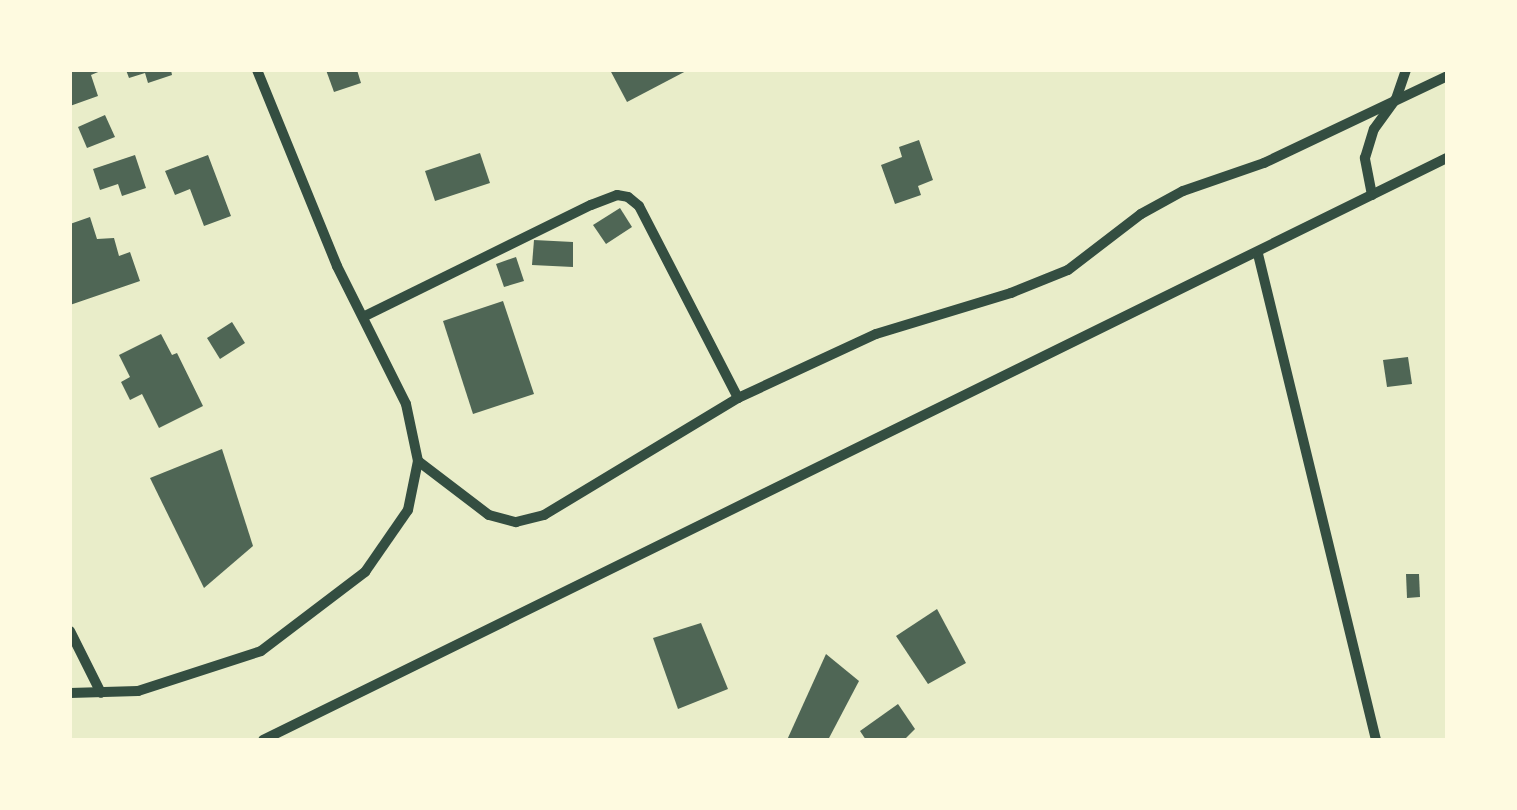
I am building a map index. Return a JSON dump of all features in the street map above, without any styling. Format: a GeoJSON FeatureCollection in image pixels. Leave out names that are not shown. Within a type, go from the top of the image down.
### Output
{"type":"FeatureCollection","features":[{"type":"Feature","properties":{"kind":"street"},"geometry":{"type":"LineString","coordinates":[[70,692],[138,691],[261,651],[365,572],[408,510],[418,461],[406,404],[337,266],[257,70]]}},
{"type":"Feature","properties":{"kind":"street"},"geometry":{"type":"LineString","coordinates":[[1372,195],[1365,158],[1374,129],[1396,99],[1406,70]]}},
{"type":"Feature","properties":{"kind":"street"},"geometry":{"type":"LineString","coordinates":[[418,461],[489,515],[516,522],[544,515],[629,460],[738,398],[876,334],[1011,294],[1068,270],[1142,214],[1183,190],[1264,163],[1447,76]]}},
{"type":"Feature","properties":{"kind":"street"},"geometry":{"type":"LineString","coordinates":[[263,740],[1447,158]]}},
{"type":"Feature","properties":{"kind":"street"},"geometry":{"type":"LineString","coordinates":[[365,316],[592,205],[617,195],[628,197],[639,206],[738,398]]}},
{"type":"Feature","properties":{"kind":"street"},"geometry":{"type":"LineString","coordinates":[[1258,254],[1376,740]]}},
{"type":"Feature","properties":{"kind":"street"},"geometry":{"type":"LineString","coordinates":[[70,632],[101,693]]}},
{"type":"Feature","properties":{"kind":"building"},"geometry":{"type":"Polygon","coordinates":[[[70,70],[103,70],[91,75],[98,96],[70,106],[70,70]]]}},
{"type":"Feature","properties":{"kind":"building"},"geometry":{"type":"Polygon","coordinates":[[[126,70],[171,70],[172,75],[148,83],[145,73],[129,78],[126,70]]]}},
{"type":"Feature","properties":{"kind":"building"},"geometry":{"type":"Polygon","coordinates":[[[326,70],[357,70],[361,83],[334,92],[326,70]]]}},
{"type":"Feature","properties":{"kind":"building"},"geometry":{"type":"Polygon","coordinates":[[[610,70],[688,70],[627,102],[610,70]]]}},
{"type":"Feature","properties":{"kind":"building"},"geometry":{"type":"Polygon","coordinates":[[[105,115],[115,137],[87,148],[78,127],[105,115]]]}},
{"type":"Feature","properties":{"kind":"building"},"geometry":{"type":"Polygon","coordinates":[[[919,140],[933,180],[918,186],[921,195],[895,204],[881,165],[902,157],[899,147],[919,140]]]}},
{"type":"Feature","properties":{"kind":"building"},"geometry":{"type":"Polygon","coordinates":[[[480,153],[490,183],[435,201],[425,171],[480,153]]]}},
{"type":"Feature","properties":{"kind":"building"},"geometry":{"type":"Polygon","coordinates":[[[135,155],[146,188],[122,196],[118,184],[100,190],[93,169],[135,155]]]}},
{"type":"Feature","properties":{"kind":"building"},"geometry":{"type":"Polygon","coordinates":[[[208,155],[231,216],[204,226],[190,189],[175,195],[165,171],[208,155]]]}},
{"type":"Feature","properties":{"kind":"building"},"geometry":{"type":"Polygon","coordinates":[[[620,208],[632,227],[606,244],[593,225],[620,208]]]}},
{"type":"Feature","properties":{"kind":"building"},"geometry":{"type":"Polygon","coordinates":[[[90,217],[97,239],[114,238],[119,256],[130,252],[140,281],[70,305],[70,224],[90,217]]]}},
{"type":"Feature","properties":{"kind":"building"},"geometry":{"type":"Polygon","coordinates":[[[534,240],[573,242],[573,267],[532,265],[534,240]]]}},
{"type":"Feature","properties":{"kind":"building"},"geometry":{"type":"Polygon","coordinates":[[[516,257],[524,281],[504,287],[496,264],[516,257]]]}},
{"type":"Feature","properties":{"kind":"building"},"geometry":{"type":"Polygon","coordinates":[[[503,301],[534,394],[473,414],[443,321],[503,301]]]}},
{"type":"Feature","properties":{"kind":"building"},"geometry":{"type":"Polygon","coordinates":[[[232,322],[245,343],[220,359],[207,338],[232,322]]]}},
{"type":"Feature","properties":{"kind":"building"},"geometry":{"type":"Polygon","coordinates":[[[161,334],[172,355],[177,353],[203,406],[159,428],[142,394],[130,400],[121,382],[130,377],[119,355],[161,334]]]}},
{"type":"Feature","properties":{"kind":"building"},"geometry":{"type":"Polygon","coordinates":[[[1408,357],[1412,384],[1387,387],[1383,360],[1408,357]]]}},
{"type":"Feature","properties":{"kind":"building"},"geometry":{"type":"Polygon","coordinates":[[[222,449],[253,546],[204,588],[150,478],[222,449]]]}},
{"type":"Feature","properties":{"kind":"building"},"geometry":{"type":"Polygon","coordinates":[[[1406,574],[1419,574],[1420,597],[1407,598],[1406,574]]]}},
{"type":"Feature","properties":{"kind":"building"},"geometry":{"type":"Polygon","coordinates":[[[937,609],[966,663],[928,684],[896,636],[937,609]]]}},
{"type":"Feature","properties":{"kind":"building"},"geometry":{"type":"Polygon","coordinates":[[[701,623],[728,689],[678,709],[653,638],[701,623]]]}},
{"type":"Feature","properties":{"kind":"building"},"geometry":{"type":"Polygon","coordinates":[[[826,654],[859,681],[828,740],[787,740],[826,654]]]}},
{"type":"Feature","properties":{"kind":"building"},"geometry":{"type":"Polygon","coordinates":[[[898,704],[915,729],[904,740],[866,740],[860,731],[898,704]]]}}]}
